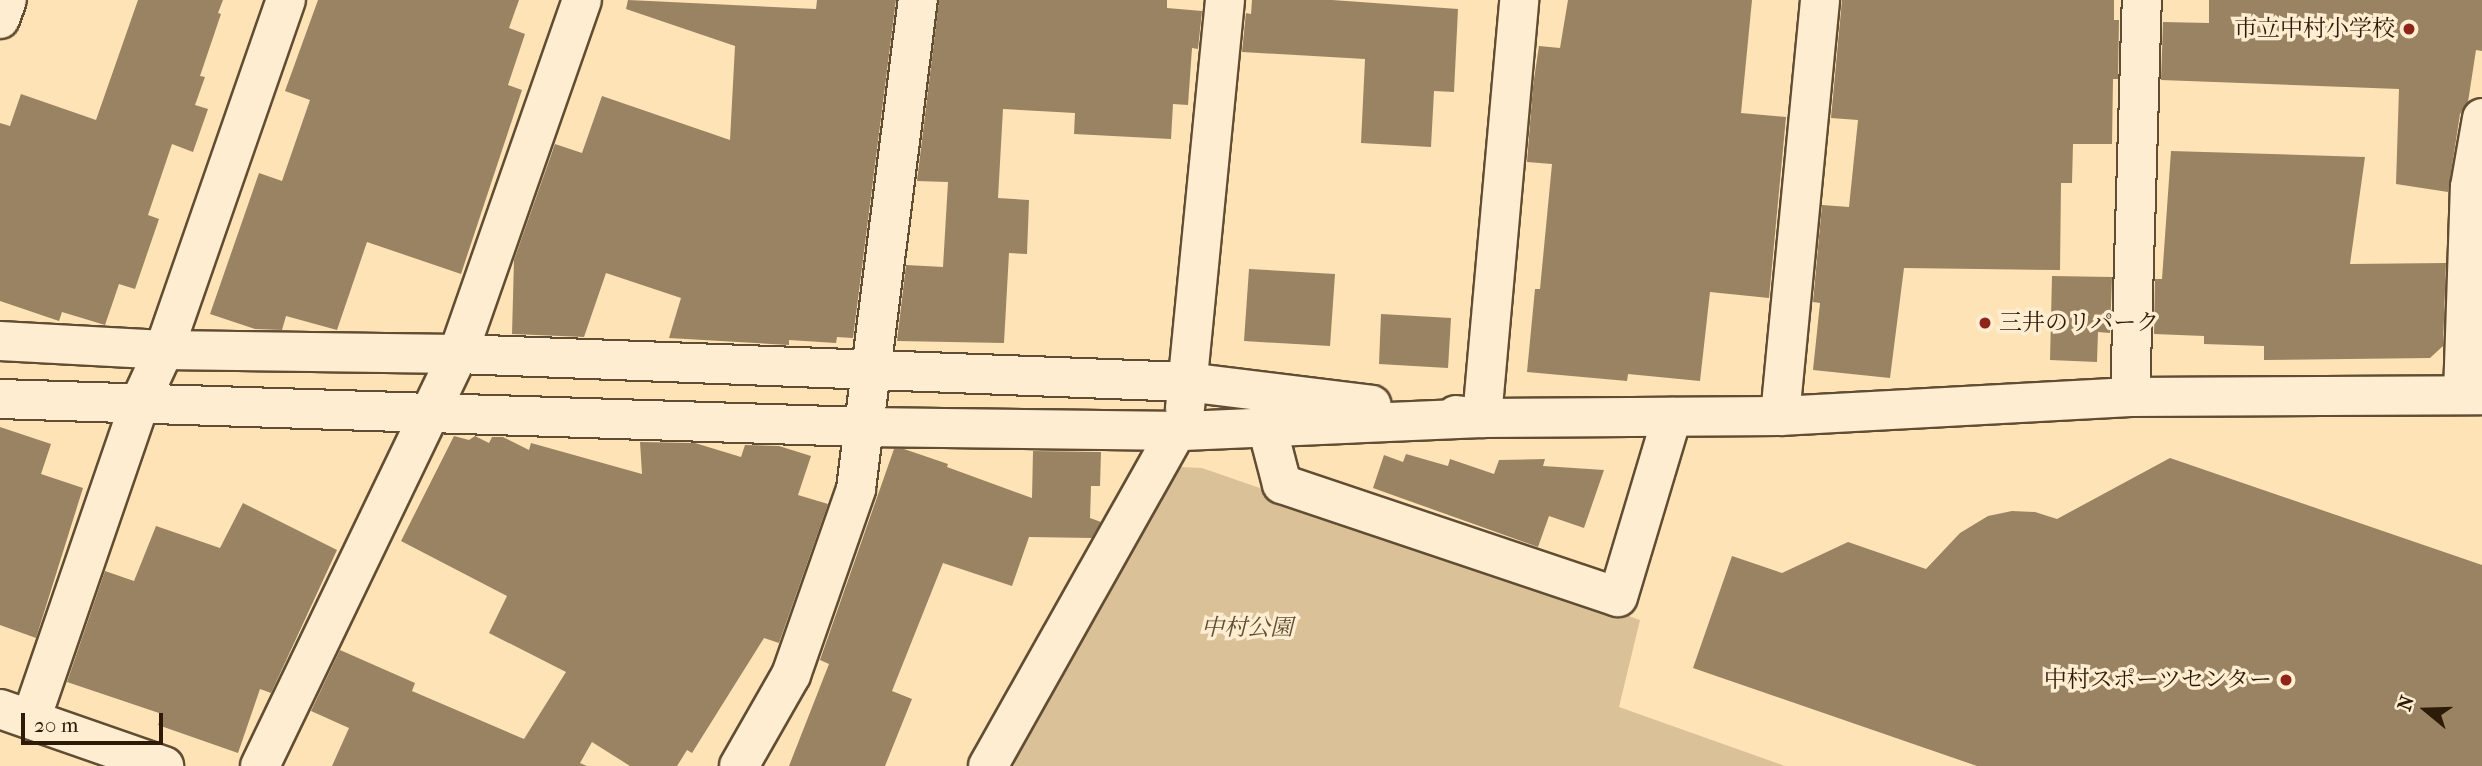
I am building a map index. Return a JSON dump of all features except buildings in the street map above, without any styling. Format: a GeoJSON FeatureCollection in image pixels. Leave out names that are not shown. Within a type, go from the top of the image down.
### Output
{"type":"FeatureCollection","features":[{"type":"Feature","properties":{"kind":"street"},"geometry":{"type":"LineString","coordinates":[[0,19],[7,0]]}},
{"type":"Feature","properties":{"kind":"street"},"geometry":{"type":"LineString","coordinates":[[164,766],[15,714],[140,402],[164,350],[286,0]]}},
{"type":"Feature","properties":{"kind":"street"},"geometry":{"type":"LineString","coordinates":[[260,766],[458,354],[582,0]]}},
{"type":"Feature","properties":{"kind":"street"},"geometry":{"type":"LineString","coordinates":[[739,766],[791,675],[856,489],[918,0]]}},
{"type":"Feature","properties":{"kind":"street"},"geometry":{"type":"LineString","coordinates":[[988,766],[1180,431],[1224,0]]}},
{"type":"Feature","properties":{"kind":"street"},"geometry":{"type":"LineString","coordinates":[[1482,418],[1519,0]]}},
{"type":"Feature","properties":{"kind":"street"},"geometry":{"type":"LineString","coordinates":[[1780,416],[1820,0]]}},
{"type":"Feature","properties":{"kind":"street"},"geometry":{"type":"LineString","coordinates":[[2130,397],[2142,0]]}},
{"type":"Feature","properties":{"kind":"street"},"geometry":{"type":"LineString","coordinates":[[0,399],[864,427],[1180,431],[1482,418],[1780,416],[2130,397],[2473,395],[2470,187],[2478,161],[2482,118]]}},
{"type":"Feature","properties":{"kind":"street"},"geometry":{"type":"LineString","coordinates":[[0,341],[164,350],[458,354],[1186,382],[1482,418]]}},
{"type":"Feature","properties":{"kind":"street"},"geometry":{"type":"LineString","coordinates":[[1267,428],[1282,484],[1618,597],[1672,417]]}},
{"type":"Feature","properties":{"kind":"green space","name":"中村公園"},"geometry":{"type":"Polygon","coordinates":[[[1179,467],[1202,468],[1640,620],[1619,707],[1785,766],[1014,766],[1016,755],[1179,467]]]}},
{"type":"Feature","properties":{"kind":"place","name":"市立中村小学校"},"geometry":{"type":"Point","coordinates":[2409,29]}},
{"type":"Feature","properties":{"kind":"place","name":"三井のリパーク"},"geometry":{"type":"Point","coordinates":[1985,323]}},
{"type":"Feature","properties":{"kind":"place","name":"中村スポーツセンター"},"geometry":{"type":"Point","coordinates":[2286,680]}}]}
